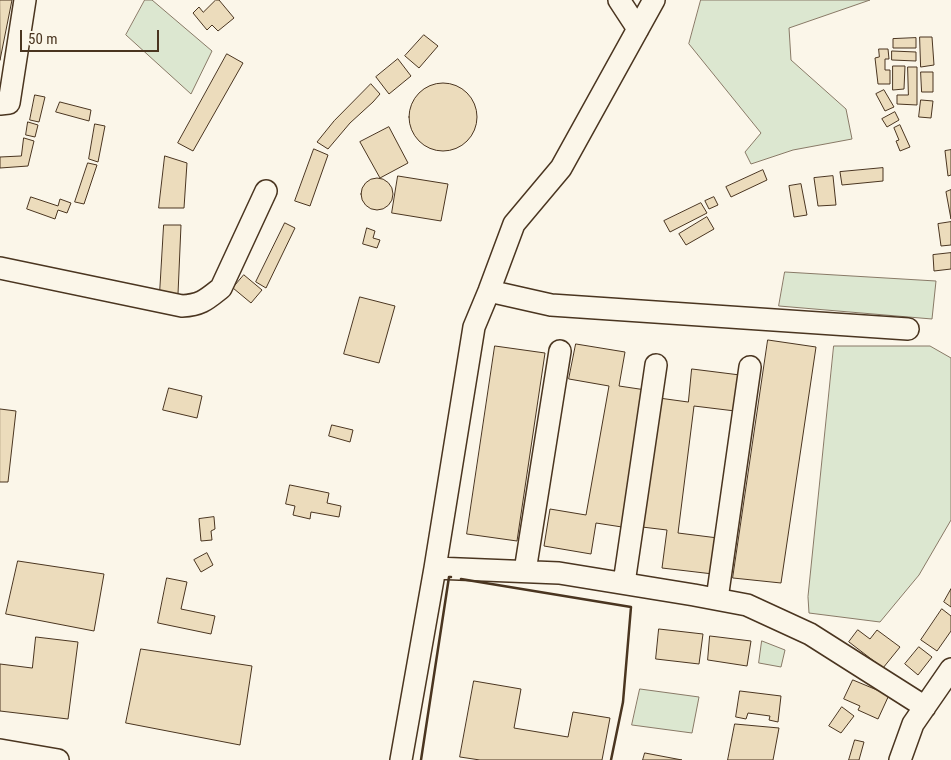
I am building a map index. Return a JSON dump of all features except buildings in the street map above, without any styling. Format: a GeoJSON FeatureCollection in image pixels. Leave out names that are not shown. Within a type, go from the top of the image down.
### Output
{"type":"FeatureCollection","features":[{"type":"Feature","properties":{"kind":"street"},"geometry":{"type":"LineString","coordinates":[[0,104],[9,103],[26,0]]}},
{"type":"Feature","properties":{"kind":"street"},"geometry":{"type":"LineString","coordinates":[[619,0],[638,29]]}},
{"type":"Feature","properties":{"kind":"street"},"geometry":{"type":"LineString","coordinates":[[401,760],[435,568],[474,327],[514,224],[561,168],[654,0]]}},
{"type":"Feature","properties":{"kind":"street"},"geometry":{"type":"LineString","coordinates":[[0,268],[182,306],[196,306],[221,288],[266,191]]}},
{"type":"Feature","properties":{"kind":"street"},"geometry":{"type":"LineString","coordinates":[[489,291],[551,305],[908,329]]}},
{"type":"Feature","properties":{"kind":"street"},"geometry":{"type":"LineString","coordinates":[[525,571],[560,351]]}},
{"type":"Feature","properties":{"kind":"street"},"geometry":{"type":"LineString","coordinates":[[624,584],[656,365]]}},
{"type":"Feature","properties":{"kind":"street"},"geometry":{"type":"LineString","coordinates":[[717,599],[750,367]]}},
{"type":"Feature","properties":{"kind":"street"},"geometry":{"type":"LineString","coordinates":[[435,568],[559,573],[747,605],[810,634],[925,707]]}},
{"type":"Feature","properties":{"kind":"street"},"geometry":{"type":"LineString","coordinates":[[900,760],[912,724],[951,669]]}},
{"type":"Feature","properties":{"kind":"street"},"geometry":{"type":"LineString","coordinates":[[0,750],[58,760]]}},
{"type":"Feature","properties":{"kind":"green space"},"geometry":{"type":"Polygon","coordinates":[[[145,0],[152,0],[212,51],[191,94],[126,35],[145,0]]]}},
{"type":"Feature","properties":{"kind":"green space"},"geometry":{"type":"Polygon","coordinates":[[[701,0],[870,0],[789,28],[791,60],[846,109],[852,139],[793,150],[751,164],[745,152],[761,133],[689,44],[701,0]]]}},
{"type":"Feature","properties":{"kind":"green space"},"geometry":{"type":"Polygon","coordinates":[[[785,272],[936,281],[932,319],[779,306],[785,272]]]}},
{"type":"Feature","properties":{"kind":"green space"},"geometry":{"type":"Polygon","coordinates":[[[834,346],[930,346],[951,358],[951,520],[919,575],[880,622],[809,613],[808,597],[834,346]]]}},
{"type":"Feature","properties":{"kind":"green space"},"geometry":{"type":"Polygon","coordinates":[[[762,641],[785,650],[781,667],[759,663],[762,641]]]}},
{"type":"Feature","properties":{"kind":"green space"},"geometry":{"type":"Polygon","coordinates":[[[640,689],[699,697],[692,733],[632,725],[640,689]]]}},
{"type":"Feature","properties":{"kind":"wall"},"geometry":{"type":"LineString","coordinates":[[421,760],[449,577],[451,577]]}},
{"type":"Feature","properties":{"kind":"wall"},"geometry":{"type":"LineString","coordinates":[[461,579],[631,607],[623,702],[611,760]]}}]}
